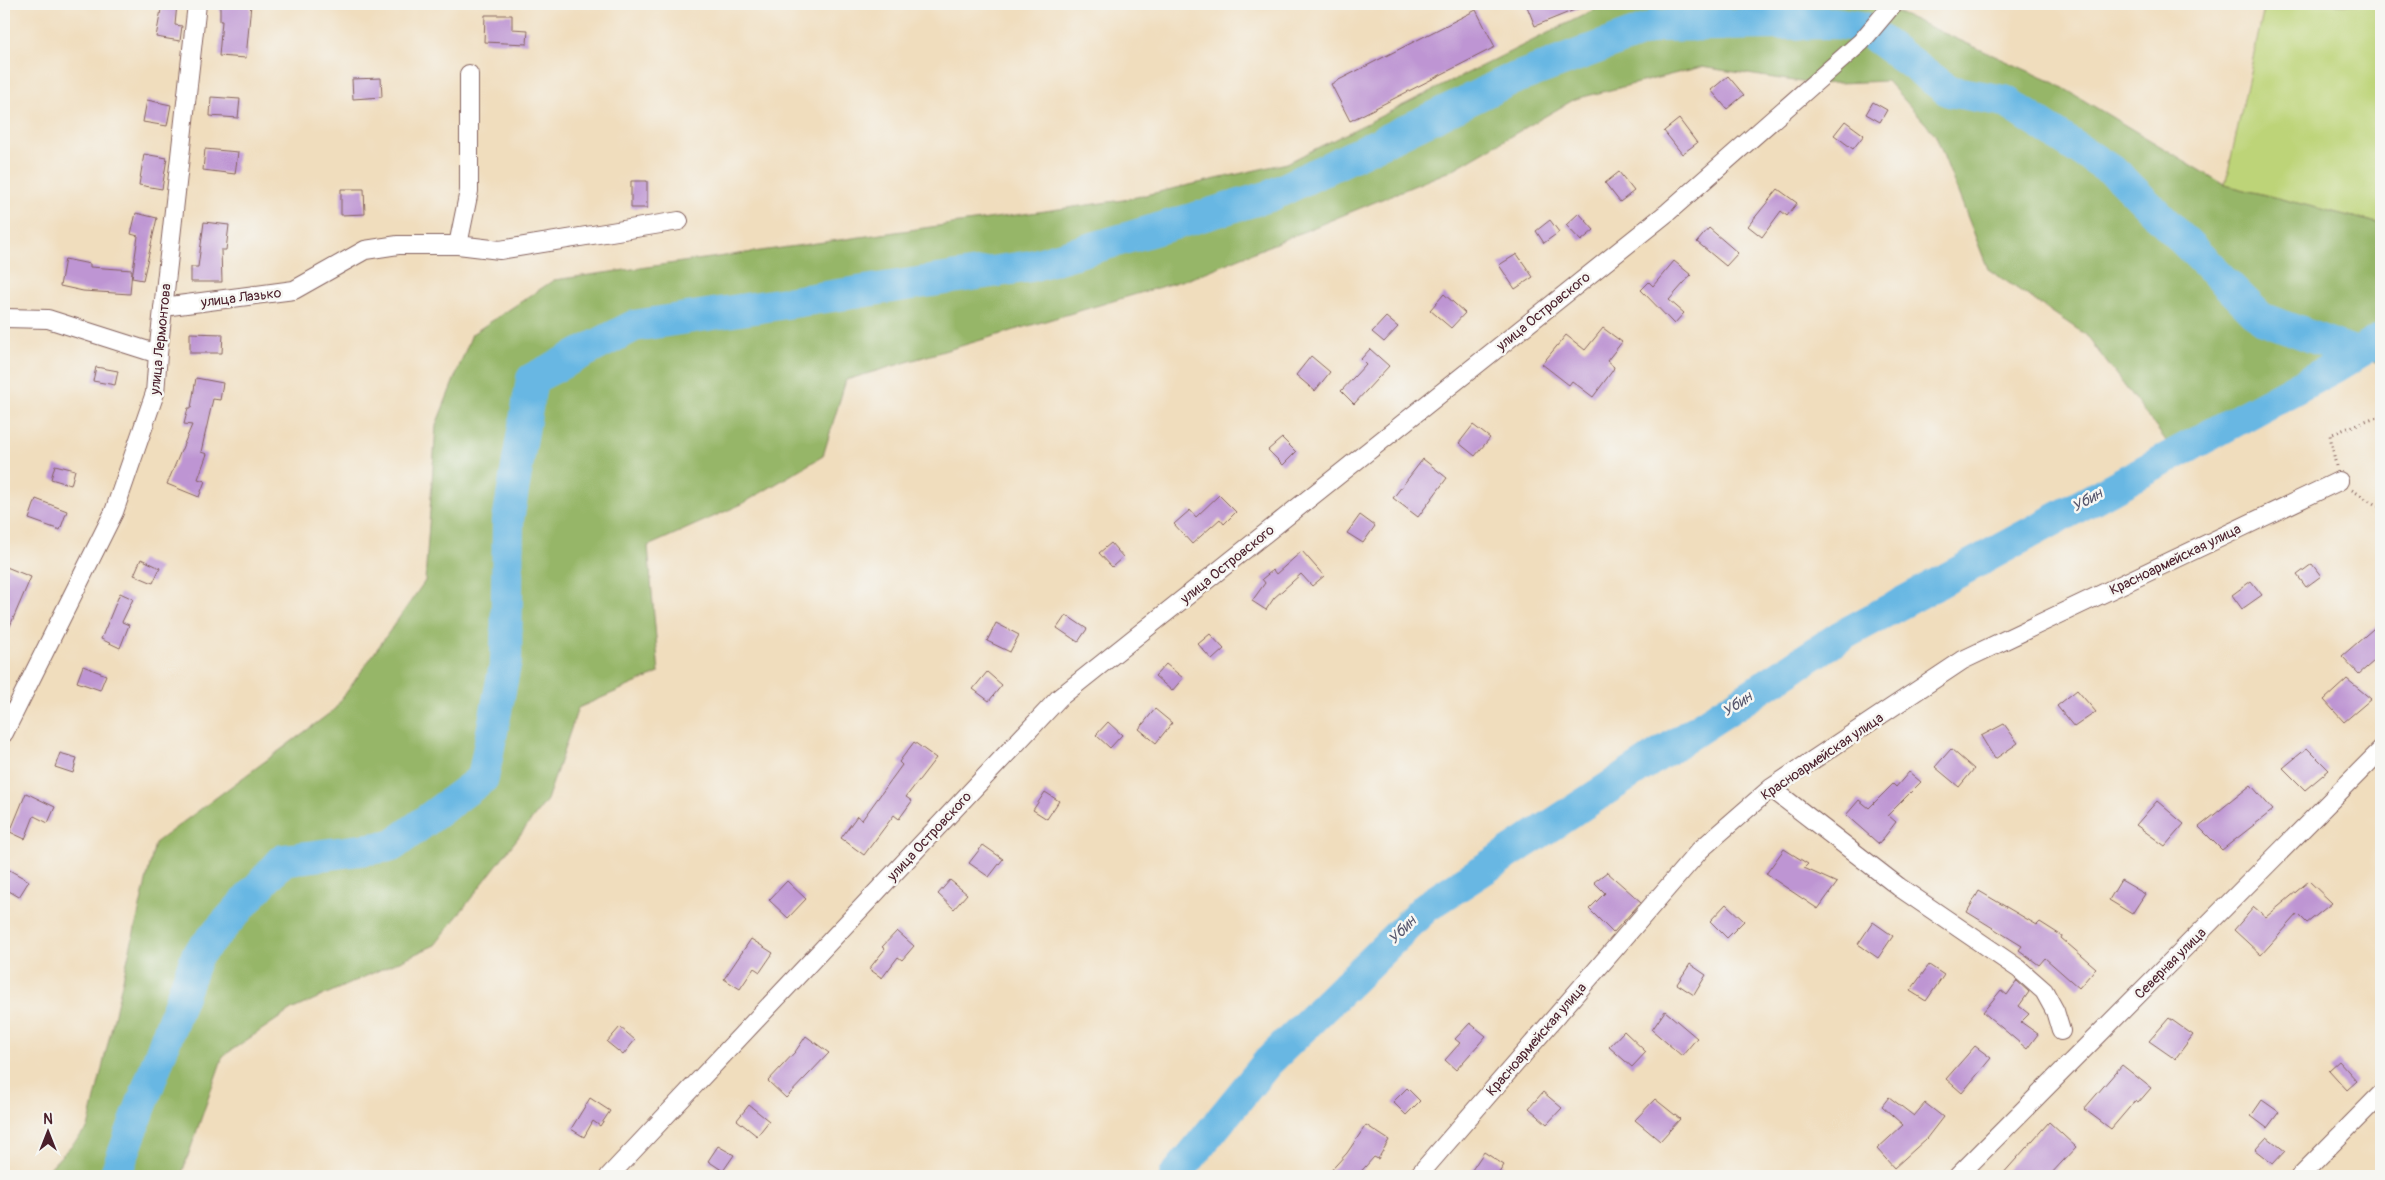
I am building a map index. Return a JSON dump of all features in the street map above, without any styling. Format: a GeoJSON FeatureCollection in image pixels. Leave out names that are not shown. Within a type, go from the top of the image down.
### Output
{"type":"FeatureCollection","features":[{"type":"Feature","properties":{"kind":"street","name":"улица Лермонтова"},"geometry":{"type":"LineString","coordinates":[[4,733],[114,512],[155,394],[197,4]]}},
{"type":"Feature","properties":{"kind":"street","name":"улица Островского"},"geometry":{"type":"LineString","coordinates":[[609,1176],[1059,698],[1668,212],[1861,42],[1893,4]]}},
{"type":"Feature","properties":{"kind":"street"},"geometry":{"type":"LineString","coordinates":[[458,245],[469,191],[469,74]]}},
{"type":"Feature","properties":{"kind":"street","name":"улица Лазько"},"geometry":{"type":"LineString","coordinates":[[163,307],[294,290],[365,250],[398,245],[458,245],[500,250],[679,221]]}},
{"type":"Feature","properties":{"kind":"street"},"geometry":{"type":"LineString","coordinates":[[4,318],[48,319],[158,354]]}},
{"type":"Feature","properties":{"kind":"street","name":"Красноармейская улица"},"geometry":{"type":"LineString","coordinates":[[1418,1176],[1700,850],[1772,788],[1963,660],[2339,481]]}},
{"type":"Feature","properties":{"kind":"street","name":"Северная улица"},"geometry":{"type":"LineString","coordinates":[[1958,1176],[2381,750]]}},
{"type":"Feature","properties":{"kind":"street"},"geometry":{"type":"LineString","coordinates":[[1772,788],[1899,887],[2019,970],[2044,991],[2055,1011],[2061,1031]]}},
{"type":"Feature","properties":{"kind":"street"},"geometry":{"type":"LineString","coordinates":[[2300,1176],[2381,1094]]}},
{"type":"Feature","properties":{"kind":"path"},"geometry":{"type":"LineString","coordinates":[[2381,417],[2373,418],[2330,435],[2339,481],[2381,508]]}},
{"type":"Feature","properties":{"kind":"green space"},"geometry":{"type":"Polygon","coordinates":[[[1606,4],[1879,4],[2055,83],[2225,185],[2381,224],[2381,364],[2355,353],[2176,454],[2086,335],[1988,269],[1935,134],[1887,81],[1814,84],[1701,67],[1575,99],[1452,170],[1194,277],[846,380],[823,456],[742,504],[648,546],[659,673],[578,708],[547,800],[435,945],[291,1010],[223,1056],[181,1176],[42,1176],[88,1128],[155,843],[334,710],[425,581],[436,425],[472,334],[554,280],[1123,200],[1287,163],[1606,4]]]}},
{"type":"Feature","properties":{"kind":"green space"},"geometry":{"type":"Polygon","coordinates":[[[2265,4],[2381,4],[2381,224],[2225,185],[2265,4]]]}},
{"type":"Feature","properties":{"kind":"building"},"geometry":{"type":"Polygon","coordinates":[[[162,4],[177,4],[175,25],[182,26],[180,41],[156,37],[162,4]]]}},
{"type":"Feature","properties":{"kind":"building"},"geometry":{"type":"Polygon","coordinates":[[[220,4],[251,4],[246,58],[219,56],[222,21],[220,21],[220,4]]]}},
{"type":"Feature","properties":{"kind":"building"},"geometry":{"type":"Polygon","coordinates":[[[1526,4],[1589,4],[1535,26],[1526,4]]]}},
{"type":"Feature","properties":{"kind":"building"},"geometry":{"type":"Polygon","coordinates":[[[1476,10],[1495,47],[1350,121],[1331,84],[1476,10]]]}},
{"type":"Feature","properties":{"kind":"building"},"geometry":{"type":"Polygon","coordinates":[[[485,15],[512,15],[512,29],[528,30],[527,44],[484,42],[485,15]]]}},
{"type":"Feature","properties":{"kind":"building"},"geometry":{"type":"Polygon","coordinates":[[[1728,76],[1744,95],[1727,109],[1711,90],[1728,76]]]}},
{"type":"Feature","properties":{"kind":"building"},"geometry":{"type":"Polygon","coordinates":[[[381,78],[382,97],[353,99],[352,79],[381,78]]]}},
{"type":"Feature","properties":{"kind":"building"},"geometry":{"type":"Polygon","coordinates":[[[211,97],[240,99],[238,118],[210,116],[211,97]]]}},
{"type":"Feature","properties":{"kind":"building"},"geometry":{"type":"Polygon","coordinates":[[[147,100],[171,105],[167,126],[143,122],[147,100]]]}},
{"type":"Feature","properties":{"kind":"building"},"geometry":{"type":"Polygon","coordinates":[[[1873,102],[1887,110],[1880,122],[1866,114],[1873,102]]]}},
{"type":"Feature","properties":{"kind":"building"},"geometry":{"type":"Polygon","coordinates":[[[1679,119],[1697,143],[1682,154],[1664,131],[1679,119]]]}},
{"type":"Feature","properties":{"kind":"building"},"geometry":{"type":"Polygon","coordinates":[[[1845,121],[1864,135],[1853,149],[1834,135],[1845,121]]]}},
{"type":"Feature","properties":{"kind":"building"},"geometry":{"type":"Polygon","coordinates":[[[205,149],[238,152],[235,174],[203,170],[205,149]]]}},
{"type":"Feature","properties":{"kind":"building"},"geometry":{"type":"Polygon","coordinates":[[[144,154],[167,158],[162,189],[139,185],[144,154]]]}},
{"type":"Feature","properties":{"kind":"building"},"geometry":{"type":"Polygon","coordinates":[[[1619,172],[1634,191],[1620,202],[1605,183],[1619,172]]]}},
{"type":"Feature","properties":{"kind":"building"},"geometry":{"type":"Polygon","coordinates":[[[631,181],[647,181],[647,208],[631,208],[631,181]]]}},
{"type":"Feature","properties":{"kind":"building"},"geometry":{"type":"Polygon","coordinates":[[[341,189],[364,189],[365,214],[341,215],[341,189]]]}},
{"type":"Feature","properties":{"kind":"building"},"geometry":{"type":"Polygon","coordinates":[[[1778,189],[1797,203],[1787,216],[1781,211],[1762,237],[1748,226],[1778,189]]]}},
{"type":"Feature","properties":{"kind":"building"},"geometry":{"type":"Polygon","coordinates":[[[136,213],[157,218],[143,280],[132,278],[138,236],[131,234],[136,213]]]}},
{"type":"Feature","properties":{"kind":"building"},"geometry":{"type":"Polygon","coordinates":[[[1579,213],[1594,230],[1581,241],[1566,225],[1579,213]]]}},
{"type":"Feature","properties":{"kind":"building"},"geometry":{"type":"Polygon","coordinates":[[[1550,220],[1559,232],[1544,243],[1536,231],[1550,220]]]}},
{"type":"Feature","properties":{"kind":"building"},"geometry":{"type":"Polygon","coordinates":[[[204,222],[229,225],[226,250],[221,250],[222,282],[191,282],[191,267],[198,267],[204,222]]]}},
{"type":"Feature","properties":{"kind":"building"},"geometry":{"type":"Polygon","coordinates":[[[1709,228],[1738,253],[1726,266],[1697,242],[1709,228]]]}},
{"type":"Feature","properties":{"kind":"building"},"geometry":{"type":"Polygon","coordinates":[[[1517,254],[1533,277],[1515,289],[1499,265],[1517,254]]]}},
{"type":"Feature","properties":{"kind":"building"},"geometry":{"type":"Polygon","coordinates":[[[65,259],[90,264],[90,267],[132,270],[130,294],[83,291],[60,286],[65,259]]]}},
{"type":"Feature","properties":{"kind":"building"},"geometry":{"type":"Polygon","coordinates":[[[1674,261],[1691,275],[1669,300],[1684,313],[1674,324],[1641,290],[1649,282],[1653,286],[1674,261]]]}},
{"type":"Feature","properties":{"kind":"building"},"geometry":{"type":"Polygon","coordinates":[[[1444,294],[1465,313],[1451,328],[1430,310],[1444,294]]]}},
{"type":"Feature","properties":{"kind":"building"},"geometry":{"type":"Polygon","coordinates":[[[1386,317],[1398,327],[1384,342],[1372,332],[1386,317]]]}},
{"type":"Feature","properties":{"kind":"building"},"geometry":{"type":"Polygon","coordinates":[[[1603,328],[1622,342],[1607,361],[1614,367],[1613,370],[1593,397],[1572,381],[1569,385],[1542,364],[1566,335],[1585,350],[1603,328]]]}},
{"type":"Feature","properties":{"kind":"building"},"geometry":{"type":"Polygon","coordinates":[[[190,333],[223,334],[222,353],[190,353],[190,333]]]}},
{"type":"Feature","properties":{"kind":"building"},"geometry":{"type":"Polygon","coordinates":[[[1370,349],[1389,366],[1354,404],[1341,391],[1366,364],[1361,359],[1370,349]]]}},
{"type":"Feature","properties":{"kind":"building"},"geometry":{"type":"Polygon","coordinates":[[[1311,356],[1330,372],[1315,391],[1296,375],[1311,356]]]}},
{"type":"Feature","properties":{"kind":"building"},"geometry":{"type":"Polygon","coordinates":[[[96,367],[118,371],[115,385],[93,381],[96,367]]]}},
{"type":"Feature","properties":{"kind":"building"},"geometry":{"type":"Polygon","coordinates":[[[196,378],[223,383],[220,400],[213,399],[201,452],[207,454],[198,479],[205,481],[199,497],[167,484],[192,425],[184,424],[188,408],[191,408],[196,378]]]}},
{"type":"Feature","properties":{"kind":"building"},"geometry":{"type":"Polygon","coordinates":[[[1473,425],[1490,438],[1475,456],[1459,443],[1473,425]]]}},
{"type":"Feature","properties":{"kind":"building"},"geometry":{"type":"Polygon","coordinates":[[[1282,438],[1296,452],[1283,465],[1268,450],[1282,438]]]}},
{"type":"Feature","properties":{"kind":"building"},"geometry":{"type":"Polygon","coordinates":[[[1423,459],[1447,478],[1418,517],[1393,498],[1423,459]]]}},
{"type":"Feature","properties":{"kind":"building"},"geometry":{"type":"Polygon","coordinates":[[[55,465],[75,470],[71,485],[51,479],[55,465]]]}},
{"type":"Feature","properties":{"kind":"building"},"geometry":{"type":"Polygon","coordinates":[[[1219,495],[1236,512],[1224,524],[1220,519],[1192,544],[1174,524],[1190,510],[1196,517],[1219,495]]]}},
{"type":"Feature","properties":{"kind":"building"},"geometry":{"type":"Polygon","coordinates":[[[36,499],[67,511],[60,530],[29,519],[36,499]]]}},
{"type":"Feature","properties":{"kind":"building"},"geometry":{"type":"Polygon","coordinates":[[[1360,515],[1375,526],[1363,543],[1347,533],[1360,515]]]}},
{"type":"Feature","properties":{"kind":"building"},"geometry":{"type":"Polygon","coordinates":[[[1111,543],[1123,557],[1112,567],[1099,553],[1111,543]]]}},
{"type":"Feature","properties":{"kind":"building"},"geometry":{"type":"Polygon","coordinates":[[[1302,551],[1324,576],[1312,586],[1301,574],[1274,598],[1266,610],[1252,601],[1265,583],[1262,579],[1273,570],[1276,574],[1302,551]]]}},
{"type":"Feature","properties":{"kind":"building"},"geometry":{"type":"Polygon","coordinates":[[[141,559],[160,568],[153,583],[134,575],[141,559]]]}},
{"type":"Feature","properties":{"kind":"building"},"geometry":{"type":"Polygon","coordinates":[[[2312,564],[2321,576],[2306,587],[2297,575],[2312,564]]]}},
{"type":"Feature","properties":{"kind":"building"},"geometry":{"type":"Polygon","coordinates":[[[4,566],[31,577],[4,640],[4,566]]]}},
{"type":"Feature","properties":{"kind":"building"},"geometry":{"type":"Polygon","coordinates":[[[2251,581],[2262,595],[2242,609],[2232,595],[2251,581]]]}},
{"type":"Feature","properties":{"kind":"building"},"geometry":{"type":"Polygon","coordinates":[[[120,593],[133,599],[122,622],[129,625],[120,648],[101,639],[120,593]]]}},
{"type":"Feature","properties":{"kind":"building"},"geometry":{"type":"Polygon","coordinates":[[[1066,615],[1087,629],[1078,642],[1057,628],[1066,615]]]}},
{"type":"Feature","properties":{"kind":"building"},"geometry":{"type":"Polygon","coordinates":[[[2381,622],[2381,655],[2359,674],[2342,656],[2381,622]]]}},
{"type":"Feature","properties":{"kind":"building"},"geometry":{"type":"Polygon","coordinates":[[[996,623],[1019,635],[1010,652],[987,641],[996,623]]]}},
{"type":"Feature","properties":{"kind":"building"},"geometry":{"type":"Polygon","coordinates":[[[1210,634],[1224,649],[1212,660],[1198,644],[1210,634]]]}},
{"type":"Feature","properties":{"kind":"building"},"geometry":{"type":"Polygon","coordinates":[[[1166,664],[1183,678],[1172,691],[1155,676],[1166,664]]]}},
{"type":"Feature","properties":{"kind":"building"},"geometry":{"type":"Polygon","coordinates":[[[83,666],[106,675],[100,690],[77,682],[83,666]]]}},
{"type":"Feature","properties":{"kind":"building"},"geometry":{"type":"Polygon","coordinates":[[[987,672],[1002,685],[989,701],[973,689],[987,672]]]}},
{"type":"Feature","properties":{"kind":"building"},"geometry":{"type":"Polygon","coordinates":[[[2347,679],[2371,699],[2344,722],[2324,700],[2347,679]]]}},
{"type":"Feature","properties":{"kind":"building"},"geometry":{"type":"Polygon","coordinates":[[[2077,690],[2096,712],[2074,727],[2057,706],[2077,690]]]}},
{"type":"Feature","properties":{"kind":"building"},"geometry":{"type":"Polygon","coordinates":[[[1155,709],[1172,723],[1156,743],[1139,729],[1155,709]]]}},
{"type":"Feature","properties":{"kind":"building"},"geometry":{"type":"Polygon","coordinates":[[[1108,722],[1122,735],[1110,748],[1096,735],[1108,722]]]}},
{"type":"Feature","properties":{"kind":"building"},"geometry":{"type":"Polygon","coordinates":[[[2004,724],[2018,743],[1995,759],[1981,736],[2004,724]]]}},
{"type":"Feature","properties":{"kind":"building"},"geometry":{"type":"Polygon","coordinates":[[[914,742],[936,758],[906,797],[912,801],[899,819],[894,815],[864,855],[841,838],[857,816],[862,820],[902,765],[899,762],[914,742]]]}},
{"type":"Feature","properties":{"kind":"building"},"geometry":{"type":"Polygon","coordinates":[[[2307,748],[2329,770],[2305,790],[2283,768],[2307,748]]]}},
{"type":"Feature","properties":{"kind":"building"},"geometry":{"type":"Polygon","coordinates":[[[1951,749],[1974,769],[1959,787],[1935,767],[1951,749]]]}},
{"type":"Feature","properties":{"kind":"building"},"geometry":{"type":"Polygon","coordinates":[[[60,753],[77,758],[73,773],[55,767],[60,753]]]}},
{"type":"Feature","properties":{"kind":"building"},"geometry":{"type":"Polygon","coordinates":[[[1909,772],[1921,782],[1888,815],[1896,822],[1879,844],[1846,815],[1859,800],[1869,808],[1893,784],[1896,787],[1909,772]]]}},
{"type":"Feature","properties":{"kind":"building"},"geometry":{"type":"Polygon","coordinates":[[[2251,785],[2273,810],[2222,850],[2199,827],[2251,785]]]}},
{"type":"Feature","properties":{"kind":"building"},"geometry":{"type":"Polygon","coordinates":[[[1045,792],[1059,801],[1047,819],[1033,810],[1045,792]]]}},
{"type":"Feature","properties":{"kind":"building"},"geometry":{"type":"Polygon","coordinates":[[[26,793],[55,807],[48,823],[34,816],[25,839],[10,832],[26,793]]]}},
{"type":"Feature","properties":{"kind":"building"},"geometry":{"type":"Polygon","coordinates":[[[2157,801],[2184,824],[2165,846],[2136,825],[2157,801]]]}},
{"type":"Feature","properties":{"kind":"building"},"geometry":{"type":"Polygon","coordinates":[[[983,845],[1003,859],[989,877],[969,863],[983,845]]]}},
{"type":"Feature","properties":{"kind":"building"},"geometry":{"type":"Polygon","coordinates":[[[1784,849],[1808,864],[1804,868],[1837,883],[1818,909],[1766,874],[1784,849]]]}},
{"type":"Feature","properties":{"kind":"building"},"geometry":{"type":"Polygon","coordinates":[[[4,867],[29,881],[19,897],[4,888],[4,867]]]}},
{"type":"Feature","properties":{"kind":"building"},"geometry":{"type":"Polygon","coordinates":[[[1607,872],[1641,902],[1613,933],[1589,909],[1605,893],[1594,882],[1607,872]]]}},
{"type":"Feature","properties":{"kind":"building"},"geometry":{"type":"Polygon","coordinates":[[[950,880],[967,894],[954,909],[938,894],[950,880]]]}},
{"type":"Feature","properties":{"kind":"building"},"geometry":{"type":"Polygon","coordinates":[[[2121,880],[2145,894],[2132,914],[2109,900],[2121,880]]]}},
{"type":"Feature","properties":{"kind":"building"},"geometry":{"type":"Polygon","coordinates":[[[787,881],[806,899],[788,918],[769,900],[787,881]]]}},
{"type":"Feature","properties":{"kind":"building"},"geometry":{"type":"Polygon","coordinates":[[[2309,881],[2332,903],[2307,923],[2298,914],[2261,955],[2234,930],[2254,907],[2266,917],[2309,881]]]}},
{"type":"Feature","properties":{"kind":"building"},"geometry":{"type":"Polygon","coordinates":[[[1979,891],[2037,925],[2040,922],[2062,936],[2061,938],[2096,968],[2079,988],[2045,958],[2039,965],[2019,950],[2022,946],[1967,912],[1979,891]]]}},
{"type":"Feature","properties":{"kind":"building"},"geometry":{"type":"Polygon","coordinates":[[[1726,904],[1744,921],[1727,938],[1710,921],[1726,904]]]}},
{"type":"Feature","properties":{"kind":"building"},"geometry":{"type":"Polygon","coordinates":[[[1873,922],[1893,936],[1878,958],[1858,944],[1873,922]]]}},
{"type":"Feature","properties":{"kind":"building"},"geometry":{"type":"Polygon","coordinates":[[[897,931],[914,946],[902,960],[898,957],[882,978],[869,969],[885,949],[882,947],[897,931]]]}},
{"type":"Feature","properties":{"kind":"building"},"geometry":{"type":"Polygon","coordinates":[[[751,939],[773,953],[760,972],[754,968],[740,989],[724,979],[751,939]]]}},
{"type":"Feature","properties":{"kind":"building"},"geometry":{"type":"Polygon","coordinates":[[[1690,964],[1706,975],[1694,995],[1677,984],[1690,964]]]}},
{"type":"Feature","properties":{"kind":"building"},"geometry":{"type":"Polygon","coordinates":[[[1929,965],[1944,975],[1926,1001],[1910,991],[1929,965]]]}},
{"type":"Feature","properties":{"kind":"building"},"geometry":{"type":"Polygon","coordinates":[[[2017,981],[2029,992],[2019,1006],[2029,1014],[2021,1022],[2038,1034],[2027,1049],[1983,1012],[2001,990],[2007,995],[2017,981]]]}},
{"type":"Feature","properties":{"kind":"building"},"geometry":{"type":"Polygon","coordinates":[[[1665,1011],[1697,1038],[1682,1056],[1652,1030],[1665,1011]]]}},
{"type":"Feature","properties":{"kind":"building"},"geometry":{"type":"Polygon","coordinates":[[[2169,1018],[2193,1035],[2175,1059],[2149,1041],[2169,1018]]]}},
{"type":"Feature","properties":{"kind":"building"},"geometry":{"type":"Polygon","coordinates":[[[1470,1023],[1486,1036],[1456,1070],[1445,1060],[1460,1043],[1455,1039],[1470,1023]]]}},
{"type":"Feature","properties":{"kind":"building"},"geometry":{"type":"Polygon","coordinates":[[[620,1027],[635,1040],[623,1055],[607,1042],[620,1027]]]}},
{"type":"Feature","properties":{"kind":"building"},"geometry":{"type":"Polygon","coordinates":[[[1624,1031],[1646,1052],[1632,1067],[1609,1047],[1624,1031]]]}},
{"type":"Feature","properties":{"kind":"building"},"geometry":{"type":"Polygon","coordinates":[[[806,1036],[829,1053],[786,1098],[768,1081],[795,1052],[806,1036]]]}},
{"type":"Feature","properties":{"kind":"building"},"geometry":{"type":"Polygon","coordinates":[[[1975,1046],[1991,1058],[1962,1093],[1946,1079],[1975,1046]]]}},
{"type":"Feature","properties":{"kind":"building"},"geometry":{"type":"Polygon","coordinates":[[[2339,1061],[2357,1081],[2347,1090],[2329,1070],[2339,1061]]]}},
{"type":"Feature","properties":{"kind":"building"},"geometry":{"type":"Polygon","coordinates":[[[2122,1065],[2151,1088],[2138,1103],[2135,1101],[2111,1129],[2084,1109],[2122,1065]]]}},
{"type":"Feature","properties":{"kind":"building"},"geometry":{"type":"Polygon","coordinates":[[[1407,1088],[1420,1101],[1406,1115],[1393,1102],[1407,1088]]]}},
{"type":"Feature","properties":{"kind":"building"},"geometry":{"type":"Polygon","coordinates":[[[1543,1092],[1562,1108],[1547,1124],[1529,1108],[1543,1092]]]}},
{"type":"Feature","properties":{"kind":"building"},"geometry":{"type":"Polygon","coordinates":[[[1889,1097],[1914,1116],[1925,1103],[1943,1117],[1926,1139],[1894,1168],[1877,1149],[1903,1125],[1882,1106],[1889,1097]]]}},
{"type":"Feature","properties":{"kind":"building"},"geometry":{"type":"Polygon","coordinates":[[[590,1098],[610,1111],[600,1126],[593,1121],[584,1137],[571,1129],[590,1098]]]}},
{"type":"Feature","properties":{"kind":"building"},"geometry":{"type":"Polygon","coordinates":[[[1655,1099],[1680,1119],[1660,1141],[1635,1120],[1655,1099]]]}},
{"type":"Feature","properties":{"kind":"building"},"geometry":{"type":"Polygon","coordinates":[[[2262,1100],[2279,1112],[2267,1128],[2251,1116],[2262,1100]]]}},
{"type":"Feature","properties":{"kind":"building"},"geometry":{"type":"Polygon","coordinates":[[[749,1105],[769,1121],[757,1136],[737,1120],[749,1105]]]}},
{"type":"Feature","properties":{"kind":"building"},"geometry":{"type":"Polygon","coordinates":[[[2049,1122],[2076,1147],[2049,1176],[2001,1176],[2049,1122]]]}},
{"type":"Feature","properties":{"kind":"building"},"geometry":{"type":"Polygon","coordinates":[[[1366,1125],[1389,1140],[1378,1159],[1374,1157],[1357,1176],[1326,1176],[1347,1153],[1366,1125]]]}},
{"type":"Feature","properties":{"kind":"building"},"geometry":{"type":"Polygon","coordinates":[[[2267,1137],[2285,1151],[2273,1164],[2255,1150],[2267,1137]]]}},
{"type":"Feature","properties":{"kind":"building"},"geometry":{"type":"Polygon","coordinates":[[[718,1146],[734,1155],[723,1171],[708,1161],[718,1146]]]}},
{"type":"Feature","properties":{"kind":"building"},"geometry":{"type":"Polygon","coordinates":[[[1484,1152],[1504,1165],[1497,1176],[1468,1176],[1484,1152]]]}},
{"type":"Feature","properties":{"kind":"waterway"},"geometry":{"type":"LineString","coordinates":[[115,1176],[197,955],[283,860],[392,846],[483,778],[506,660],[508,520],[532,379],[634,326],[1031,266],[1270,196],[1508,81],[1656,26],[1835,23],[1862,27],[1949,91],[2005,101],[2118,175],[2261,318],[2355,353]]}},
{"type":"Feature","properties":{"kind":"waterway","name":"Убин"},"geometry":{"type":"LineString","coordinates":[[1175,1176],[1268,1062],[1426,907],[1841,636],[2333,368],[2381,339]]}}]}
